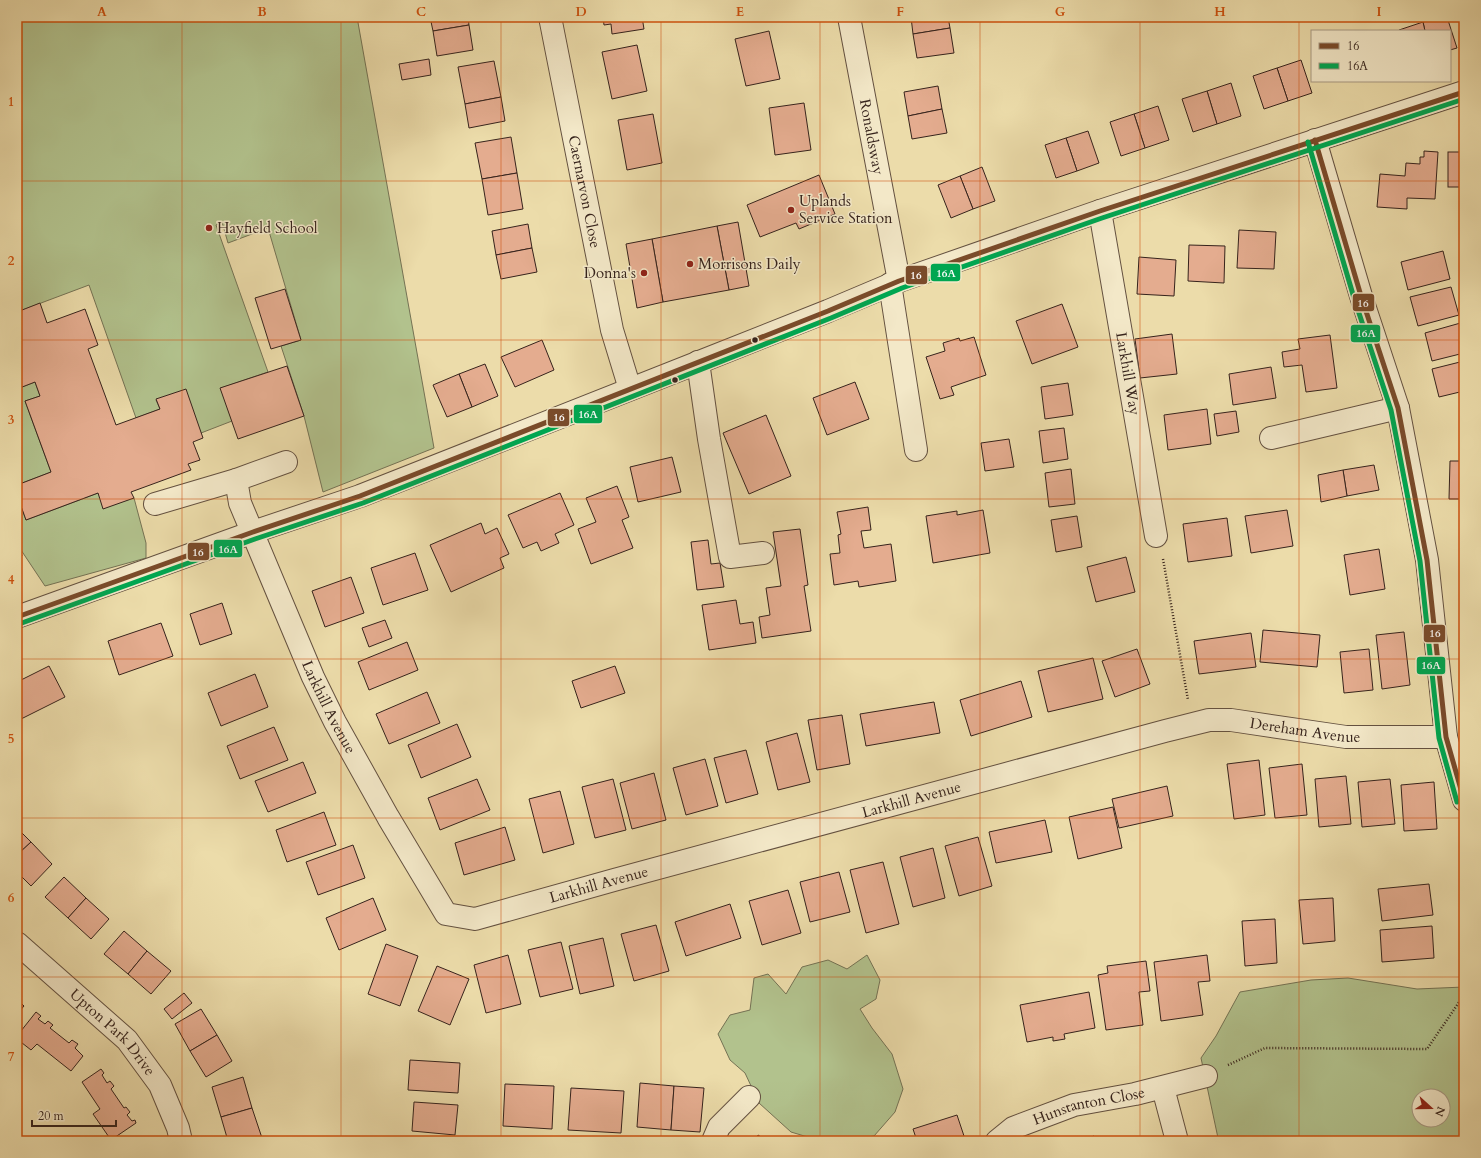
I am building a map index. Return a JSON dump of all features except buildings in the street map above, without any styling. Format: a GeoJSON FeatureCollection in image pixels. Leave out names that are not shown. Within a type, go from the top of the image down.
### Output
{"type":"FeatureCollection","features":[{"type":"Feature","properties":{"kind":"street","name":"Caernarvon Close"},"geometry":{"type":"LineString","coordinates":[[550,17],[612,330],[630,389]]}},
{"type":"Feature","properties":{"kind":"street","name":"Ronaldsway"},"geometry":{"type":"LineString","coordinates":[[849,17],[894,282],[916,450]]}},
{"type":"Feature","properties":{"kind":"street"},"geometry":{"type":"LineString","coordinates":[[17,617],[253,532],[360,496],[828,311],[894,282],[1100,211],[1464,92]]}},
{"type":"Feature","properties":{"kind":"street"},"geometry":{"type":"LineString","coordinates":[[1315,140],[1361,296],[1398,408],[1427,560],[1446,737],[1464,800]]}},
{"type":"Feature","properties":{"kind":"street","name":"Larkhill Way"},"geometry":{"type":"LineString","coordinates":[[1100,211],[1156,536]]}},
{"type":"Feature","properties":{"kind":"street"},"geometry":{"type":"LineString","coordinates":[[698,362],[708,439],[730,557],[763,553]]}},
{"type":"Feature","properties":{"kind":"street"},"geometry":{"type":"LineString","coordinates":[[1272,438],[1398,408]]}},
{"type":"Feature","properties":{"kind":"street"},"geometry":{"type":"LineString","coordinates":[[155,504],[236,480],[286,462]]}},
{"type":"Feature","properties":{"kind":"street"},"geometry":{"type":"LineString","coordinates":[[236,480],[240,503],[253,532]]}},
{"type":"Feature","properties":{"kind":"street","name":"Larkhill Avenue"},"geometry":{"type":"LineString","coordinates":[[253,532],[313,677],[332,716],[388,817],[446,914],[475,919],[1165,731]]}},
{"type":"Feature","properties":{"kind":"street","name":"Dereham Avenue"},"geometry":{"type":"LineString","coordinates":[[1165,731],[1209,720],[1231,720],[1346,737],[1446,737]]}},
{"type":"Feature","properties":{"kind":"street","name":"Upton Park Drive"},"geometry":{"type":"LineString","coordinates":[[17,943],[127,1040],[160,1085],[178,1128],[181,1141]]}},
{"type":"Feature","properties":{"kind":"street","name":"Hunstanton Close"},"geometry":{"type":"LineString","coordinates":[[996,1141],[1013,1128],[1074,1105],[1163,1088],[1206,1076]]}},
{"type":"Feature","properties":{"kind":"street","name":"Hunstanton Close"},"geometry":{"type":"LineString","coordinates":[[1163,1088],[1177,1141]]}},
{"type":"Feature","properties":{"kind":"street"},"geometry":{"type":"LineString","coordinates":[[713,1141],[719,1127],[749,1097]]}},
{"type":"Feature","properties":{"kind":"path"},"geometry":{"type":"LineString","coordinates":[[1156,536],[1165,568],[1192,724]]}},
{"type":"Feature","properties":{"kind":"path"},"geometry":{"type":"LineString","coordinates":[[1206,1076],[1265,1048],[1427,1049],[1464,995]]}},
{"type":"Feature","properties":{"kind":"green space","name":"Hayfield School"},"geometry":{"type":"Polygon","coordinates":[[[17,17],[357,17],[434,448],[323,492],[304,416],[281,346],[301,340],[268,228],[228,243],[222,222],[216,225],[268,372],[221,388],[232,421],[201,433],[156,400],[160,409],[136,418],[89,285],[17,312],[17,17]]]}},
{"type":"Feature","properties":{"kind":"green space"},"geometry":{"type":"Polygon","coordinates":[[[35,382],[40,396],[25,401],[51,472],[17,485],[17,389],[35,382]]]}},
{"type":"Feature","properties":{"kind":"green space"},"geometry":{"type":"Polygon","coordinates":[[[98,493],[134,498],[146,543],[146,558],[45,586],[19,547],[17,541],[17,495],[26,520],[98,493]]]}},
{"type":"Feature","properties":{"kind":"green space"},"geometry":{"type":"Polygon","coordinates":[[[867,955],[880,980],[876,999],[860,1009],[872,1028],[892,1054],[903,1089],[895,1112],[874,1136],[842,1141],[821,1141],[791,1132],[759,1103],[745,1073],[730,1060],[718,1034],[730,1015],[750,1010],[754,978],[768,974],[786,994],[802,967],[828,960],[847,969],[867,955]]]}},
{"type":"Feature","properties":{"kind":"green space"},"geometry":{"type":"Polygon","coordinates":[[[1348,978],[1417,989],[1464,987],[1464,1141],[1214,1141],[1218,1138],[1201,1058],[1216,1036],[1240,992],[1311,980],[1348,978]]]}},
{"type":"Feature","properties":{"kind":"transit line","name":"16"},"geometry":{"type":"LineString","coordinates":[[17,617],[253,532],[360,496],[828,311],[899,281],[1100,211],[1464,92]]}},
{"type":"Feature","properties":{"kind":"transit line","name":"16A"},"geometry":{"type":"LineString","coordinates":[[19,624],[255,539],[363,503],[831,318],[902,288],[1102,218],[1464,99]]}},
{"type":"Feature","properties":{"kind":"transit line","name":"16"},"geometry":{"type":"LineString","coordinates":[[1315,140],[1361,296],[1398,408],[1427,560],[1446,737],[1464,800]]}},
{"type":"Feature","properties":{"kind":"transit line","name":"16A"},"geometry":{"type":"LineString","coordinates":[[1308,142],[1354,298],[1391,410],[1420,561],[1439,738],[1457,802]]}},
{"type":"Feature","properties":{"kind":"place","name":"Uplands Service Station"},"geometry":{"type":"Point","coordinates":[791,210]}},
{"type":"Feature","properties":{"kind":"place","name":"Hayfield School"},"geometry":{"type":"Point","coordinates":[209,228]}},
{"type":"Feature","properties":{"kind":"place","name":"Morrisons Daily"},"geometry":{"type":"Point","coordinates":[690,264]}},
{"type":"Feature","properties":{"kind":"place","name":"Donna's"},"geometry":{"type":"Point","coordinates":[644,273]}}]}
